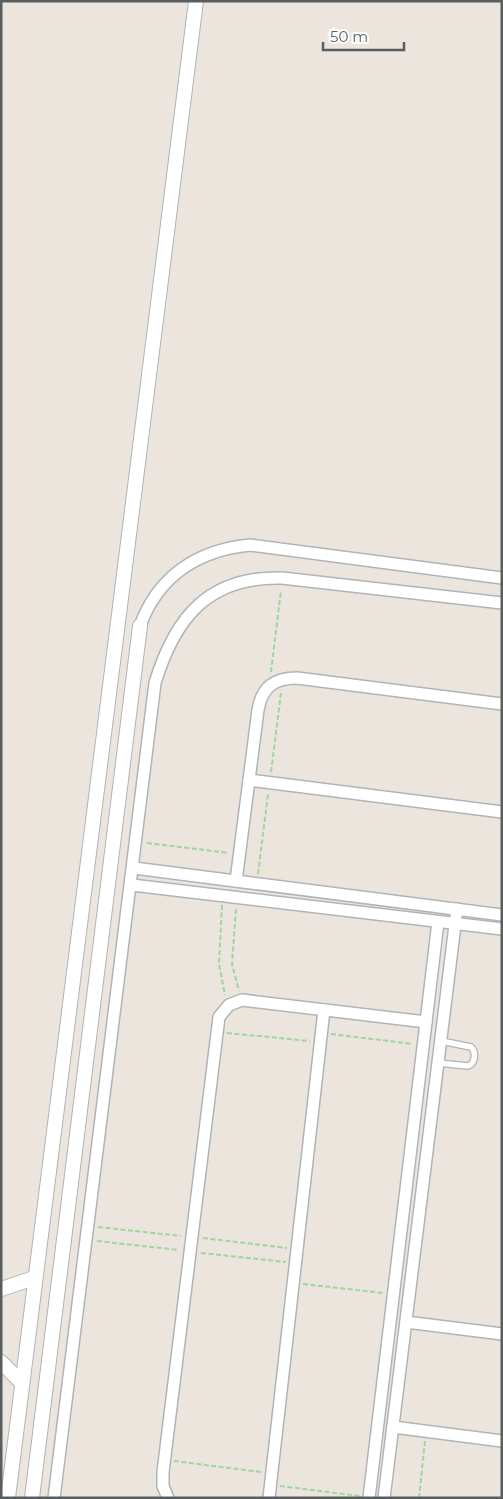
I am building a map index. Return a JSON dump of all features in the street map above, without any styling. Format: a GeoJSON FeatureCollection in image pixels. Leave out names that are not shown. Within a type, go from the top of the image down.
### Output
{"type":"FeatureCollection","features":[{"type":"Feature","properties":{"kind":"street"},"geometry":{"type":"LineString","coordinates":[[8,1498],[34,1278],[117,642],[196,1]]}},
{"type":"Feature","properties":{"kind":"street"},"geometry":{"type":"LineString","coordinates":[[32,1498],[140,626],[156,594],[172,576],[202,556],[231,547],[250,545],[502,578]]}},
{"type":"Feature","properties":{"kind":"street"},"geometry":{"type":"LineString","coordinates":[[54,1498],[156,683],[164,653],[185,620],[202,602],[228,585],[257,577],[282,578],[502,603]]}},
{"type":"Feature","properties":{"kind":"street"},"geometry":{"type":"LineString","coordinates":[[236,881],[260,696],[269,684],[282,678],[297,678],[502,704]]}},
{"type":"Feature","properties":{"kind":"street"},"geometry":{"type":"LineString","coordinates":[[249,780],[502,812]]}},
{"type":"Feature","properties":{"kind":"street"},"geometry":{"type":"LineString","coordinates":[[134,868],[502,915]]}},
{"type":"Feature","properties":{"kind":"street"},"geometry":{"type":"LineString","coordinates":[[132,885],[502,929]]}},
{"type":"Feature","properties":{"kind":"street"},"geometry":{"type":"LineString","coordinates":[[384,1498],[457,909]]}},
{"type":"Feature","properties":{"kind":"street"},"geometry":{"type":"LineString","coordinates":[[369,1498],[438,922]]}},
{"type":"Feature","properties":{"kind":"street"},"geometry":{"type":"LineString","coordinates":[[168,1498],[163,1486],[164,1460],[215,1031],[219,1017],[229,1005],[242,1000],[426,1022]]}},
{"type":"Feature","properties":{"kind":"street"},"geometry":{"type":"LineString","coordinates":[[269,1498],[324,1010]]}},
{"type":"Feature","properties":{"kind":"street"},"geometry":{"type":"LineString","coordinates":[[1,1289],[34,1278]]}},
{"type":"Feature","properties":{"kind":"street"},"geometry":{"type":"LineString","coordinates":[[406,1322],[502,1334]]}},
{"type":"Feature","properties":{"kind":"street"},"geometry":{"type":"LineString","coordinates":[[1,1362],[22,1383]]}},
{"type":"Feature","properties":{"kind":"street"},"geometry":{"type":"LineString","coordinates":[[393,1427],[502,1441]]}},
{"type":"Feature","properties":{"kind":"lane"},"geometry":{"type":"LineString","coordinates":[[438,1063],[468,1066],[474,1059],[474,1050],[471,1047],[441,1041]]}},
{"type":"Feature","properties":{"kind":"path"},"geometry":{"type":"LineString","coordinates":[[269,684],[282,578]]}},
{"type":"Feature","properties":{"kind":"path"},"geometry":{"type":"LineString","coordinates":[[137,842],[239,854]]}},
{"type":"Feature","properties":{"kind":"path"},"geometry":{"type":"LineString","coordinates":[[222,896],[219,964],[222,985],[229,1005]]}},
{"type":"Feature","properties":{"kind":"path"},"geometry":{"type":"LineString","coordinates":[[236,897],[232,964],[242,1000]]}},
{"type":"Feature","properties":{"kind":"path"},"geometry":{"type":"LineString","coordinates":[[215,1031],[424,1045]]}},
{"type":"Feature","properties":{"kind":"path"},"geometry":{"type":"LineString","coordinates":[[293,1283],[394,1294]]}},
{"type":"Feature","properties":{"kind":"path"},"geometry":{"type":"LineString","coordinates":[[419,1498],[426,1431]]}},
{"type":"Feature","properties":{"kind":"path"},"geometry":{"type":"LineString","coordinates":[[164,1460],[369,1498]]}}]}
